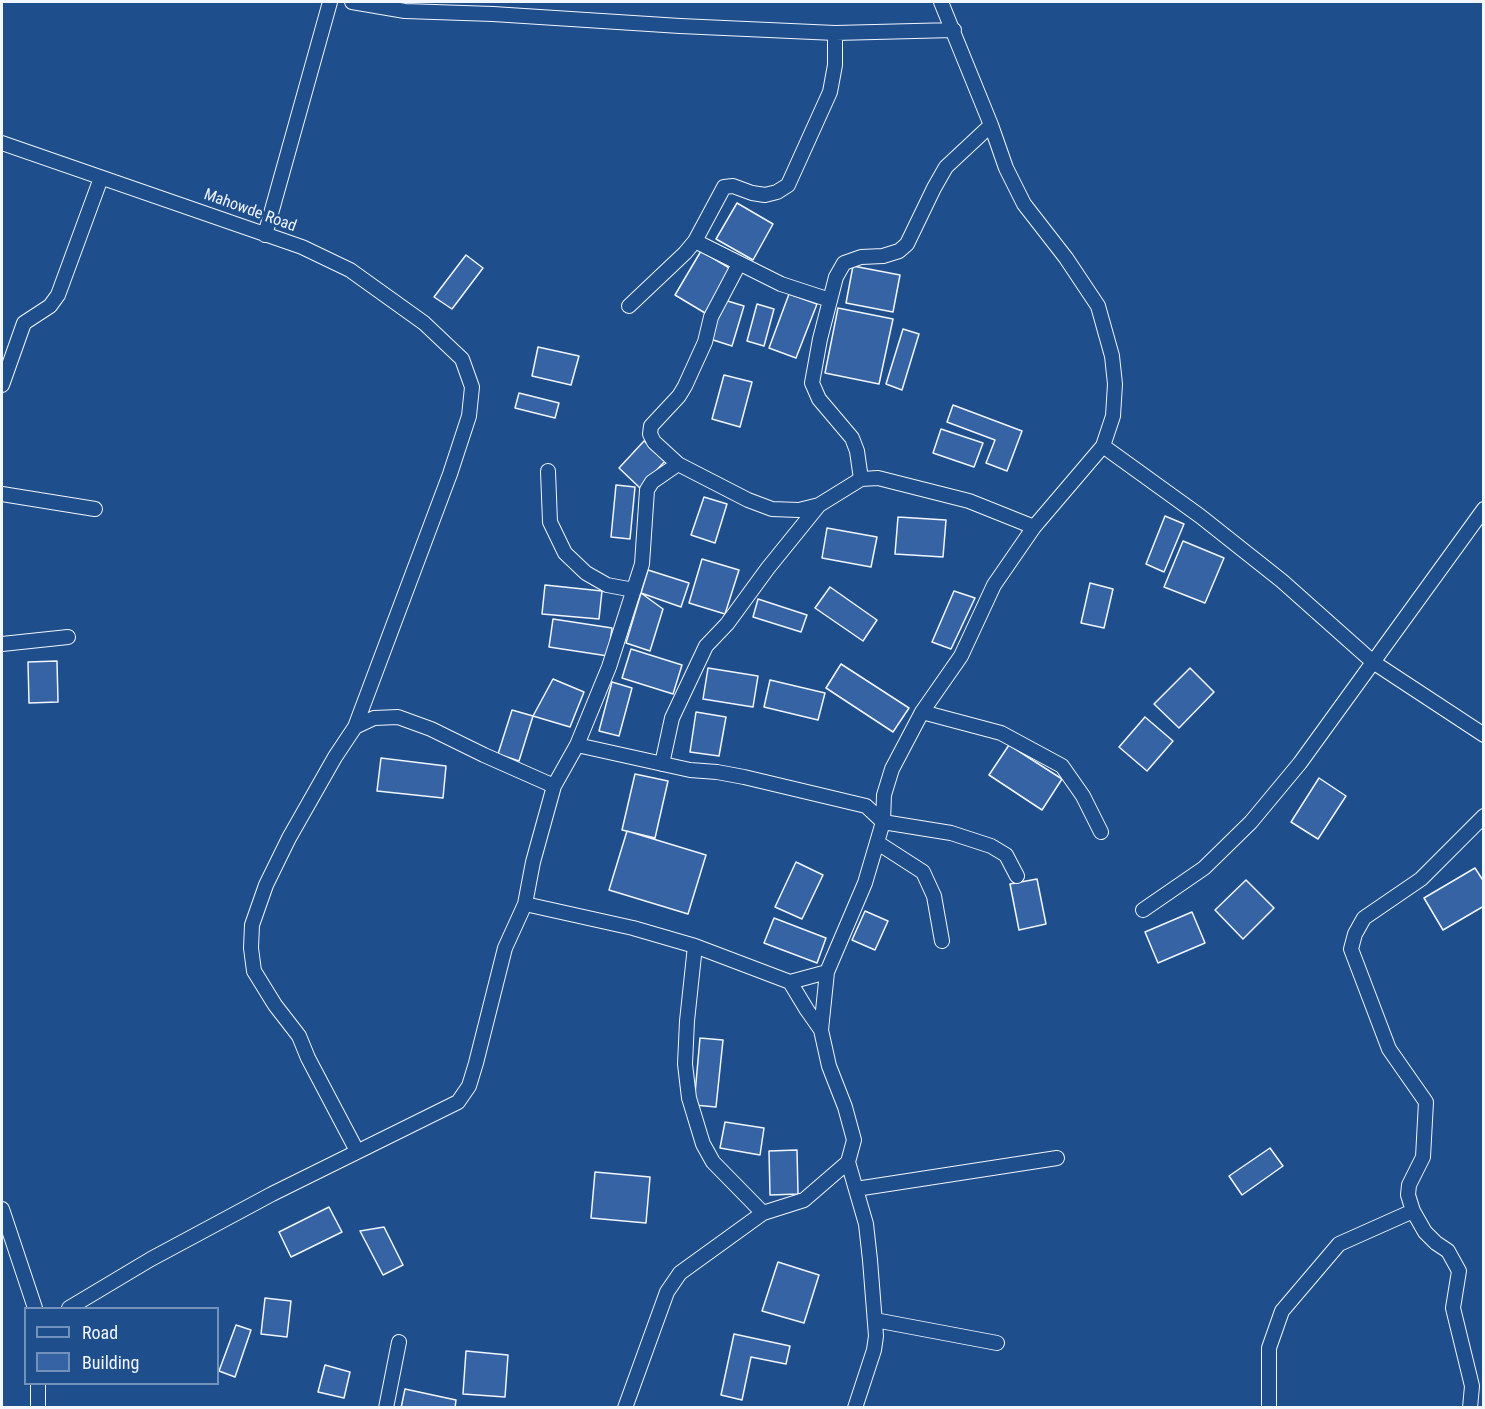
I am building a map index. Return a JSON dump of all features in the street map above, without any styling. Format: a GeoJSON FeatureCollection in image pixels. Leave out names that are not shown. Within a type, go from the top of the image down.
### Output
{"type":"FeatureCollection","features":[{"type":"Feature","properties":{"kind":"street"},"geometry":{"type":"LineString","coordinates":[[266,235],[330,2]]}},
{"type":"Feature","properties":{"kind":"street"},"geometry":{"type":"LineString","coordinates":[[352,2],[405,11],[835,33],[954,30]]}},
{"type":"Feature","properties":{"kind":"street"},"geometry":{"type":"LineString","coordinates":[[855,1407],[874,1350],[875,1320],[866,1224],[848,1162],[854,1140],[845,1107],[829,1066],[821,1029],[827,972],[865,883],[878,843],[884,822],[884,795],[892,769],[922,712],[962,656],[994,585],[1034,527],[1103,446],[1113,416],[1115,384],[1112,356],[1098,306],[1066,258],[1024,204],[1006,168],[954,30],[941,2]]}},
{"type":"Feature","properties":{"kind":"street"},"geometry":{"type":"LineString","coordinates":[[629,306],[695,241],[724,187],[733,186],[765,195],[777,192],[788,185],[830,92],[835,65],[835,33]]}},
{"type":"Feature","properties":{"kind":"street"},"geometry":{"type":"LineString","coordinates":[[861,479],[857,451],[852,438],[819,399],[812,383],[820,339],[836,277],[844,263],[861,257],[899,251],[907,244],[946,167],[991,125]]}},
{"type":"Feature","properties":{"kind":"street","name":"Mahowde Road"},"geometry":{"type":"LineString","coordinates":[[2,142],[302,247],[350,270],[424,323],[462,359],[472,387],[469,416],[450,474],[355,727]]}},
{"type":"Feature","properties":{"kind":"street"},"geometry":{"type":"LineString","coordinates":[[2,385],[24,323],[50,306],[57,295],[101,178]]}},
{"type":"Feature","properties":{"kind":"street"},"geometry":{"type":"LineString","coordinates":[[695,241],[781,284],[830,300]]}},
{"type":"Feature","properties":{"kind":"street"},"geometry":{"type":"LineString","coordinates":[[739,264],[711,317],[705,342],[685,386],[679,396],[651,426],[650,434],[654,442],[678,464],[748,500],[772,509],[799,510],[819,505],[861,479],[879,478],[969,501],[1034,527]]}},
{"type":"Feature","properties":{"kind":"street"},"geometry":{"type":"LineString","coordinates":[[1103,446],[1200,516],[1282,581],[1373,662],[1484,735]]}},
{"type":"Feature","properties":{"kind":"street"},"geometry":{"type":"LineString","coordinates":[[71,1307],[151,1259],[357,1151],[458,1102],[464,1094],[476,1063],[505,948],[525,904],[533,862],[554,786],[577,745],[609,667],[642,564],[647,490],[652,482],[678,464]]}},
{"type":"Feature","properties":{"kind":"street"},"geometry":{"type":"LineString","coordinates":[[548,471],[550,522],[565,553],[586,573],[607,585],[634,590]]}},
{"type":"Feature","properties":{"kind":"street"},"geometry":{"type":"LineString","coordinates":[[2,494],[95,509]]}},
{"type":"Feature","properties":{"kind":"street"},"geometry":{"type":"LineString","coordinates":[[662,764],[672,718],[706,646],[727,624],[819,505]]}},
{"type":"Feature","properties":{"kind":"street"},"geometry":{"type":"LineString","coordinates":[[1143,910],[1204,868],[1251,822],[1300,764],[1484,509]]}},
{"type":"Feature","properties":{"kind":"street"},"geometry":{"type":"LineString","coordinates":[[2,644],[68,637]]}},
{"type":"Feature","properties":{"kind":"street"},"geometry":{"type":"LineString","coordinates":[[922,712],[1001,733],[1062,766],[1083,796],[1101,832]]}},
{"type":"Feature","properties":{"kind":"street"},"geometry":{"type":"LineString","coordinates":[[357,1151],[308,1058],[299,1036],[275,1005],[254,971],[251,948],[252,925],[266,885],[289,838],[355,727],[374,718],[398,717],[431,729],[554,786]]}},
{"type":"Feature","properties":{"kind":"street"},"geometry":{"type":"LineString","coordinates":[[577,745],[662,764],[744,777],[866,806],[884,822],[951,833],[991,846],[1006,855],[1017,876]]}},
{"type":"Feature","properties":{"kind":"street"},"geometry":{"type":"LineString","coordinates":[[1470,1407],[1472,1386],[1453,1308],[1459,1271],[1448,1251],[1425,1232],[1413,1211],[1408,1195],[1409,1185],[1423,1157],[1426,1102],[1389,1049],[1351,950],[1355,934],[1364,918],[1421,879],[1484,816]]}},
{"type":"Feature","properties":{"kind":"street"},"geometry":{"type":"LineString","coordinates":[[878,843],[923,872],[934,896],[942,941]]}},
{"type":"Feature","properties":{"kind":"street"},"geometry":{"type":"LineString","coordinates":[[525,904],[633,928],[695,946],[790,982],[827,972]]}},
{"type":"Feature","properties":{"kind":"street"},"geometry":{"type":"LineString","coordinates":[[695,946],[685,1064],[688,1098],[703,1144],[713,1162],[763,1213]]}},
{"type":"Feature","properties":{"kind":"street"},"geometry":{"type":"LineString","coordinates":[[790,982],[821,1029]]}},
{"type":"Feature","properties":{"kind":"street"},"geometry":{"type":"LineString","coordinates":[[856,1189],[1057,1158]]}},
{"type":"Feature","properties":{"kind":"street"},"geometry":{"type":"LineString","coordinates":[[626,1407],[667,1292],[680,1273],[763,1213],[804,1200],[848,1162]]}},
{"type":"Feature","properties":{"kind":"street"},"geometry":{"type":"LineString","coordinates":[[2,1209],[35,1307]]}},
{"type":"Feature","properties":{"kind":"street"},"geometry":{"type":"LineString","coordinates":[[1269,1407],[1269,1348],[1282,1311],[1339,1244],[1413,1211]]}},
{"type":"Feature","properties":{"kind":"street"},"geometry":{"type":"LineString","coordinates":[[875,1320],[997,1342]]}},
{"type":"Feature","properties":{"kind":"street"},"geometry":{"type":"LineString","coordinates":[[386,1407],[399,1342]]}},
{"type":"Feature","properties":{"kind":"street"},"geometry":{"type":"LineString","coordinates":[[38,1385],[38,1407]]}},
{"type":"Feature","properties":{"kind":"building"},"geometry":{"type":"Polygon","coordinates":[[[737,203],[773,224],[753,260],[716,239],[737,203]]]}},
{"type":"Feature","properties":{"kind":"building"},"geometry":{"type":"Polygon","coordinates":[[[701,251],[731,269],[705,313],[675,295],[701,251]]]}},
{"type":"Feature","properties":{"kind":"building"},"geometry":{"type":"Polygon","coordinates":[[[466,255],[483,268],[452,309],[434,297],[466,255]]]}},
{"type":"Feature","properties":{"kind":"building"},"geometry":{"type":"Polygon","coordinates":[[[853,266],[900,275],[893,312],[846,303],[853,266]]]}},
{"type":"Feature","properties":{"kind":"building"},"geometry":{"type":"Polygon","coordinates":[[[789,294],[817,304],[796,358],[769,348],[789,294]]]}},
{"type":"Feature","properties":{"kind":"building"},"geometry":{"type":"Polygon","coordinates":[[[721,299],[744,306],[732,346],[710,339],[721,299]]]}},
{"type":"Feature","properties":{"kind":"building"},"geometry":{"type":"Polygon","coordinates":[[[757,304],[774,309],[764,346],[747,341],[757,304]]]}},
{"type":"Feature","properties":{"kind":"building"},"geometry":{"type":"Polygon","coordinates":[[[838,308],[893,319],[879,384],[825,373],[838,308]]]}},
{"type":"Feature","properties":{"kind":"building"},"geometry":{"type":"Polygon","coordinates":[[[903,329],[919,334],[902,390],[886,384],[903,329]]]}},
{"type":"Feature","properties":{"kind":"building"},"geometry":{"type":"Polygon","coordinates":[[[538,347],[579,356],[571,385],[532,376],[538,347]]]}},
{"type":"Feature","properties":{"kind":"building"},"geometry":{"type":"Polygon","coordinates":[[[724,375],[752,382],[740,427],[712,419],[724,375]]]}},
{"type":"Feature","properties":{"kind":"building"},"geometry":{"type":"Polygon","coordinates":[[[519,393],[559,403],[555,418],[515,408],[519,393]]]}},
{"type":"Feature","properties":{"kind":"building"},"geometry":{"type":"Polygon","coordinates":[[[953,405],[1022,431],[1007,471],[986,463],[995,440],[947,422],[953,405]]]}},
{"type":"Feature","properties":{"kind":"building"},"geometry":{"type":"Polygon","coordinates":[[[941,429],[983,443],[974,467],[933,453],[941,429]]]}},
{"type":"Feature","properties":{"kind":"building"},"geometry":{"type":"Polygon","coordinates":[[[644,441],[666,460],[640,488],[619,468],[644,441]]]}},
{"type":"Feature","properties":{"kind":"building"},"geometry":{"type":"Polygon","coordinates":[[[616,485],[635,487],[630,539],[611,537],[616,485]]]}},
{"type":"Feature","properties":{"kind":"building"},"geometry":{"type":"Polygon","coordinates":[[[704,497],[727,504],[715,543],[691,535],[704,497]]]}},
{"type":"Feature","properties":{"kind":"building"},"geometry":{"type":"Polygon","coordinates":[[[1165,516],[1184,524],[1164,572],[1146,564],[1165,516]]]}},
{"type":"Feature","properties":{"kind":"building"},"geometry":{"type":"Polygon","coordinates":[[[898,517],[946,520],[943,557],[895,554],[898,517]]]}},
{"type":"Feature","properties":{"kind":"building"},"geometry":{"type":"Polygon","coordinates":[[[827,528],[877,537],[871,567],[822,558],[827,528]]]}},
{"type":"Feature","properties":{"kind":"building"},"geometry":{"type":"Polygon","coordinates":[[[1183,541],[1224,558],[1205,603],[1164,587],[1183,541]]]}},
{"type":"Feature","properties":{"kind":"building"},"geometry":{"type":"Polygon","coordinates":[[[702,559],[739,570],[725,614],[689,603],[702,559]]]}},
{"type":"Feature","properties":{"kind":"building"},"geometry":{"type":"Polygon","coordinates":[[[648,570],[689,583],[681,607],[641,593],[648,570]]]}},
{"type":"Feature","properties":{"kind":"building"},"geometry":{"type":"Polygon","coordinates":[[[1090,583],[1113,589],[1104,628],[1081,623],[1090,583]]]}},
{"type":"Feature","properties":{"kind":"building"},"geometry":{"type":"Polygon","coordinates":[[[545,585],[602,591],[599,619],[542,614],[545,585]]]}},
{"type":"Feature","properties":{"kind":"building"},"geometry":{"type":"Polygon","coordinates":[[[830,587],[877,620],[863,641],[815,608],[830,587]]]}},
{"type":"Feature","properties":{"kind":"building"},"geometry":{"type":"Polygon","coordinates":[[[954,591],[975,598],[951,649],[932,642],[954,591]]]}},
{"type":"Feature","properties":{"kind":"building"},"geometry":{"type":"Polygon","coordinates":[[[641,593],[663,609],[650,651],[626,643],[641,593]]]}},
{"type":"Feature","properties":{"kind":"building"},"geometry":{"type":"Polygon","coordinates":[[[758,599],[807,615],[801,632],[753,617],[758,599]]]}},
{"type":"Feature","properties":{"kind":"building"},"geometry":{"type":"Polygon","coordinates":[[[553,619],[612,628],[608,656],[549,647],[553,619]]]}},
{"type":"Feature","properties":{"kind":"building"},"geometry":{"type":"Polygon","coordinates":[[[631,649],[682,665],[673,694],[622,678],[631,649]]]}},
{"type":"Feature","properties":{"kind":"building"},"geometry":{"type":"Polygon","coordinates":[[[57,661],[58,702],[29,703],[28,662],[57,661]]]}},
{"type":"Feature","properties":{"kind":"building"},"geometry":{"type":"Polygon","coordinates":[[[841,664],[909,708],[893,732],[826,688],[841,664]]]}},
{"type":"Feature","properties":{"kind":"building"},"geometry":{"type":"Polygon","coordinates":[[[708,668],[758,676],[753,707],[703,699],[708,668]]]}},
{"type":"Feature","properties":{"kind":"building"},"geometry":{"type":"Polygon","coordinates":[[[1190,668],[1214,692],[1179,728],[1154,704],[1190,668]]]}},
{"type":"Feature","properties":{"kind":"building"},"geometry":{"type":"Polygon","coordinates":[[[553,679],[584,692],[570,727],[533,716],[553,679]]]}},
{"type":"Feature","properties":{"kind":"building"},"geometry":{"type":"Polygon","coordinates":[[[770,680],[825,693],[818,720],[764,707],[770,680]]]}},
{"type":"Feature","properties":{"kind":"building"},"geometry":{"type":"Polygon","coordinates":[[[612,682],[632,688],[619,736],[599,731],[612,682]]]}},
{"type":"Feature","properties":{"kind":"building"},"geometry":{"type":"Polygon","coordinates":[[[512,710],[533,716],[519,761],[498,754],[512,710]]]}},
{"type":"Feature","properties":{"kind":"building"},"geometry":{"type":"Polygon","coordinates":[[[696,712],[726,717],[719,756],[690,752],[696,712]]]}},
{"type":"Feature","properties":{"kind":"building"},"geometry":{"type":"Polygon","coordinates":[[[1145,717],[1173,741],[1147,771],[1119,747],[1145,717]]]}},
{"type":"Feature","properties":{"kind":"building"},"geometry":{"type":"Polygon","coordinates":[[[1009,745],[1062,779],[1042,810],[989,775],[1009,745]]]}},
{"type":"Feature","properties":{"kind":"building"},"geometry":{"type":"Polygon","coordinates":[[[381,758],[446,766],[443,798],[377,791],[381,758]]]}},
{"type":"Feature","properties":{"kind":"building"},"geometry":{"type":"Polygon","coordinates":[[[635,774],[668,781],[655,838],[622,830],[635,774]]]}},
{"type":"Feature","properties":{"kind":"building"},"geometry":{"type":"Polygon","coordinates":[[[1319,778],[1346,796],[1318,839],[1291,822],[1319,778]]]}},
{"type":"Feature","properties":{"kind":"building"},"geometry":{"type":"Polygon","coordinates":[[[627,831],[706,855],[688,914],[609,890],[627,831]]]}},
{"type":"Feature","properties":{"kind":"building"},"geometry":{"type":"Polygon","coordinates":[[[796,862],[823,875],[802,919],[775,907],[796,862]]]}},
{"type":"Feature","properties":{"kind":"building"},"geometry":{"type":"Polygon","coordinates":[[[1475,868],[1484,882],[1484,906],[1443,930],[1424,898],[1475,868]]]}},
{"type":"Feature","properties":{"kind":"building"},"geometry":{"type":"Polygon","coordinates":[[[1037,879],[1046,924],[1019,930],[1010,884],[1037,879]]]}},
{"type":"Feature","properties":{"kind":"building"},"geometry":{"type":"Polygon","coordinates":[[[1246,880],[1274,908],[1243,939],[1215,910],[1246,880]]]}},
{"type":"Feature","properties":{"kind":"building"},"geometry":{"type":"Polygon","coordinates":[[[865,911],[888,921],[875,950],[852,940],[865,911]]]}},
{"type":"Feature","properties":{"kind":"building"},"geometry":{"type":"Polygon","coordinates":[[[1192,912],[1205,943],[1158,963],[1145,932],[1192,912]]]}},
{"type":"Feature","properties":{"kind":"building"},"geometry":{"type":"Polygon","coordinates":[[[774,918],[826,938],[817,963],[764,943],[774,918]]]}},
{"type":"Feature","properties":{"kind":"building"},"geometry":{"type":"Polygon","coordinates":[[[700,1038],[723,1040],[716,1107],[694,1105],[700,1038]]]}},
{"type":"Feature","properties":{"kind":"building"},"geometry":{"type":"Polygon","coordinates":[[[725,1122],[764,1128],[760,1155],[720,1148],[725,1122]]]}},
{"type":"Feature","properties":{"kind":"building"},"geometry":{"type":"Polygon","coordinates":[[[1270,1148],[1283,1166],[1242,1195],[1229,1176],[1270,1148]]]}},
{"type":"Feature","properties":{"kind":"building"},"geometry":{"type":"Polygon","coordinates":[[[797,1150],[798,1194],[770,1195],[769,1151],[797,1150]]]}},
{"type":"Feature","properties":{"kind":"building"},"geometry":{"type":"Polygon","coordinates":[[[595,1172],[650,1177],[646,1223],[591,1218],[595,1172]]]}},
{"type":"Feature","properties":{"kind":"building"},"geometry":{"type":"Polygon","coordinates":[[[329,1207],[342,1232],[291,1257],[279,1232],[329,1207]]]}},
{"type":"Feature","properties":{"kind":"building"},"geometry":{"type":"Polygon","coordinates":[[[384,1227],[403,1265],[383,1275],[360,1231],[384,1227]]]}},
{"type":"Feature","properties":{"kind":"building"},"geometry":{"type":"Polygon","coordinates":[[[778,1262],[819,1275],[804,1323],[762,1311],[778,1262]]]}},
{"type":"Feature","properties":{"kind":"building"},"geometry":{"type":"Polygon","coordinates":[[[265,1298],[291,1301],[287,1337],[261,1334],[265,1298]]]}},
{"type":"Feature","properties":{"kind":"building"},"geometry":{"type":"Polygon","coordinates":[[[236,1325],[251,1330],[235,1377],[219,1371],[236,1325]]]}},
{"type":"Feature","properties":{"kind":"building"},"geometry":{"type":"Polygon","coordinates":[[[734,1334],[790,1346],[786,1364],[751,1357],[742,1400],[721,1395],[734,1334]]]}},
{"type":"Feature","properties":{"kind":"building"},"geometry":{"type":"Polygon","coordinates":[[[466,1351],[508,1355],[505,1397],[463,1394],[466,1351]]]}},
{"type":"Feature","properties":{"kind":"building"},"geometry":{"type":"Polygon","coordinates":[[[325,1365],[350,1372],[344,1398],[318,1392],[325,1365]]]}},
{"type":"Feature","properties":{"kind":"building"},"geometry":{"type":"Polygon","coordinates":[[[405,1389],[456,1400],[455,1408],[401,1408],[405,1389]]]}}]}
